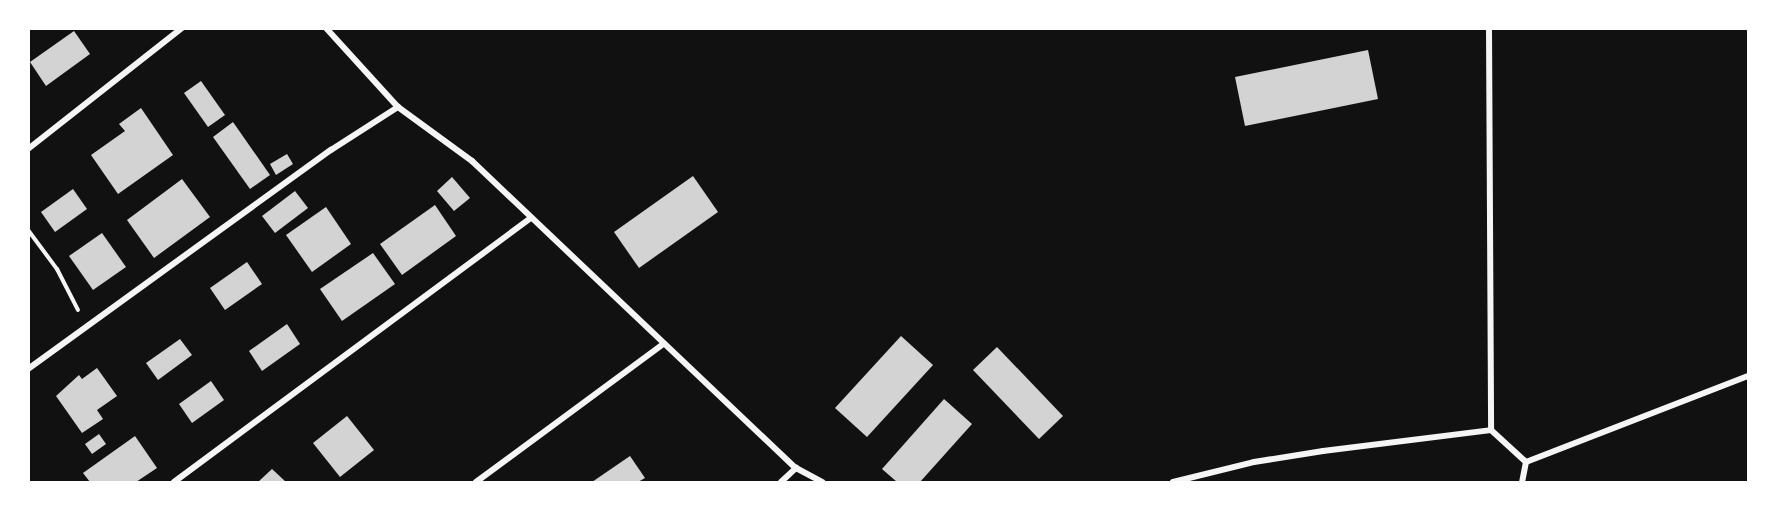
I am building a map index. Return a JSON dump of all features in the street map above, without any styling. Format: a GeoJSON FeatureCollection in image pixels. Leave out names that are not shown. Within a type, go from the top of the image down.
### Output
{"type":"FeatureCollection","features":[{"type":"Feature","properties":{"kind":"street"},"geometry":{"type":"LineString","coordinates":[[28,149],[182,28]]}},
{"type":"Feature","properties":{"kind":"street"},"geometry":{"type":"LineString","coordinates":[[326,28],[398,107],[472,162],[796,468],[822,483]]}},
{"type":"Feature","properties":{"kind":"street"},"geometry":{"type":"LineString","coordinates":[[1489,28],[1491,430],[1526,462]]}},
{"type":"Feature","properties":{"kind":"street"},"geometry":{"type":"LineString","coordinates":[[28,369],[88,329],[331,150],[398,107]]}},
{"type":"Feature","properties":{"kind":"street"},"geometry":{"type":"LineString","coordinates":[[174,483],[531,218]]}},
{"type":"Feature","properties":{"kind":"street"},"geometry":{"type":"LineString","coordinates":[[476,483],[663,344]]}},
{"type":"Feature","properties":{"kind":"street"},"geometry":{"type":"LineString","coordinates":[[1526,462],[1749,376]]}},
{"type":"Feature","properties":{"kind":"street"},"geometry":{"type":"LineString","coordinates":[[1173,483],[1300,455],[1491,430]]}},
{"type":"Feature","properties":{"kind":"street"},"geometry":{"type":"LineString","coordinates":[[1522,483],[1526,462]]}},
{"type":"Feature","properties":{"kind":"street"},"geometry":{"type":"LineString","coordinates":[[781,483],[796,468]]}},
{"type":"Feature","properties":{"kind":"path"},"geometry":{"type":"LineString","coordinates":[[28,230],[57,269],[88,329]]}},
{"type":"Feature","properties":{"kind":"building"},"geometry":{"type":"Polygon","coordinates":[[[74,31],[90,54],[46,86],[30,62],[74,31]]]}},
{"type":"Feature","properties":{"kind":"building"},"geometry":{"type":"Polygon","coordinates":[[[1368,50],[1378,99],[1245,126],[1235,77],[1368,50]]]}},
{"type":"Feature","properties":{"kind":"building"},"geometry":{"type":"Polygon","coordinates":[[[201,81],[225,115],[208,127],[184,93],[201,81]]]}},
{"type":"Feature","properties":{"kind":"building"},"geometry":{"type":"Polygon","coordinates":[[[141,108],[173,155],[118,194],[91,155],[125,131],[119,124],[141,108]]]}},
{"type":"Feature","properties":{"kind":"building"},"geometry":{"type":"Polygon","coordinates":[[[233,122],[270,175],[250,189],[213,137],[233,122]]]}},
{"type":"Feature","properties":{"kind":"building"},"geometry":{"type":"Polygon","coordinates":[[[287,154],[293,164],[276,175],[270,164],[287,154]]]}},
{"type":"Feature","properties":{"kind":"building"},"geometry":{"type":"Polygon","coordinates":[[[693,176],[718,212],[639,268],[614,232],[693,176]]]}},
{"type":"Feature","properties":{"kind":"building"},"geometry":{"type":"Polygon","coordinates":[[[452,177],[470,198],[454,211],[437,191],[452,177]]]}},
{"type":"Feature","properties":{"kind":"building"},"geometry":{"type":"Polygon","coordinates":[[[182,179],[210,217],[154,258],[127,220],[182,179]]]}},
{"type":"Feature","properties":{"kind":"building"},"geometry":{"type":"Polygon","coordinates":[[[73,189],[87,209],[55,232],[41,212],[73,189]]]}},
{"type":"Feature","properties":{"kind":"building"},"geometry":{"type":"Polygon","coordinates":[[[295,191],[308,208],[275,233],[262,216],[295,191]]]}},
{"type":"Feature","properties":{"kind":"building"},"geometry":{"type":"Polygon","coordinates":[[[435,205],[456,236],[402,275],[380,244],[435,205]]]}},
{"type":"Feature","properties":{"kind":"building"},"geometry":{"type":"Polygon","coordinates":[[[326,207],[351,244],[312,272],[286,235],[326,207]]]}},
{"type":"Feature","properties":{"kind":"building"},"geometry":{"type":"Polygon","coordinates":[[[102,233],[126,267],[93,290],[69,256],[102,233]]]}},
{"type":"Feature","properties":{"kind":"building"},"geometry":{"type":"Polygon","coordinates":[[[373,253],[395,284],[342,321],[320,289],[373,253]]]}},
{"type":"Feature","properties":{"kind":"building"},"geometry":{"type":"Polygon","coordinates":[[[247,262],[262,284],[225,310],[210,288],[247,262]]]}},
{"type":"Feature","properties":{"kind":"building"},"geometry":{"type":"Polygon","coordinates":[[[287,324],[300,344],[262,371],[249,351],[287,324]]]}},
{"type":"Feature","properties":{"kind":"building"},"geometry":{"type":"Polygon","coordinates":[[[901,336],[933,365],[867,437],[835,408],[901,336]]]}},
{"type":"Feature","properties":{"kind":"building"},"geometry":{"type":"Polygon","coordinates":[[[180,339],[192,355],[158,380],[146,363],[180,339]]]}},
{"type":"Feature","properties":{"kind":"building"},"geometry":{"type":"Polygon","coordinates":[[[997,347],[1063,416],[1039,439],[973,370],[997,347]]]}},
{"type":"Feature","properties":{"kind":"building"},"geometry":{"type":"Polygon","coordinates":[[[97,368],[117,396],[97,410],[103,419],[82,433],[56,396],[79,375],[82,379],[97,368]]]}},
{"type":"Feature","properties":{"kind":"building"},"geometry":{"type":"Polygon","coordinates":[[[211,381],[224,400],[192,423],[179,404],[211,381]]]}},
{"type":"Feature","properties":{"kind":"building"},"geometry":{"type":"Polygon","coordinates":[[[944,399],[972,424],[920,482],[897,482],[882,469],[944,399]]]}},
{"type":"Feature","properties":{"kind":"building"},"geometry":{"type":"Polygon","coordinates":[[[347,416],[374,450],[340,477],[313,443],[347,416]]]}},
{"type":"Feature","properties":{"kind":"building"},"geometry":{"type":"Polygon","coordinates":[[[99,434],[106,444],[92,454],[85,444],[99,434]]]}},
{"type":"Feature","properties":{"kind":"building"},"geometry":{"type":"Polygon","coordinates":[[[135,436],[157,468],[136,482],[90,482],[83,473],[135,436]]]}},
{"type":"Feature","properties":{"kind":"building"},"geometry":{"type":"Polygon","coordinates":[[[630,456],[645,478],[638,482],[592,482],[630,456]]]}},
{"type":"Feature","properties":{"kind":"building"},"geometry":{"type":"Polygon","coordinates":[[[272,469],[286,482],[258,482],[272,469]]]}}]}
